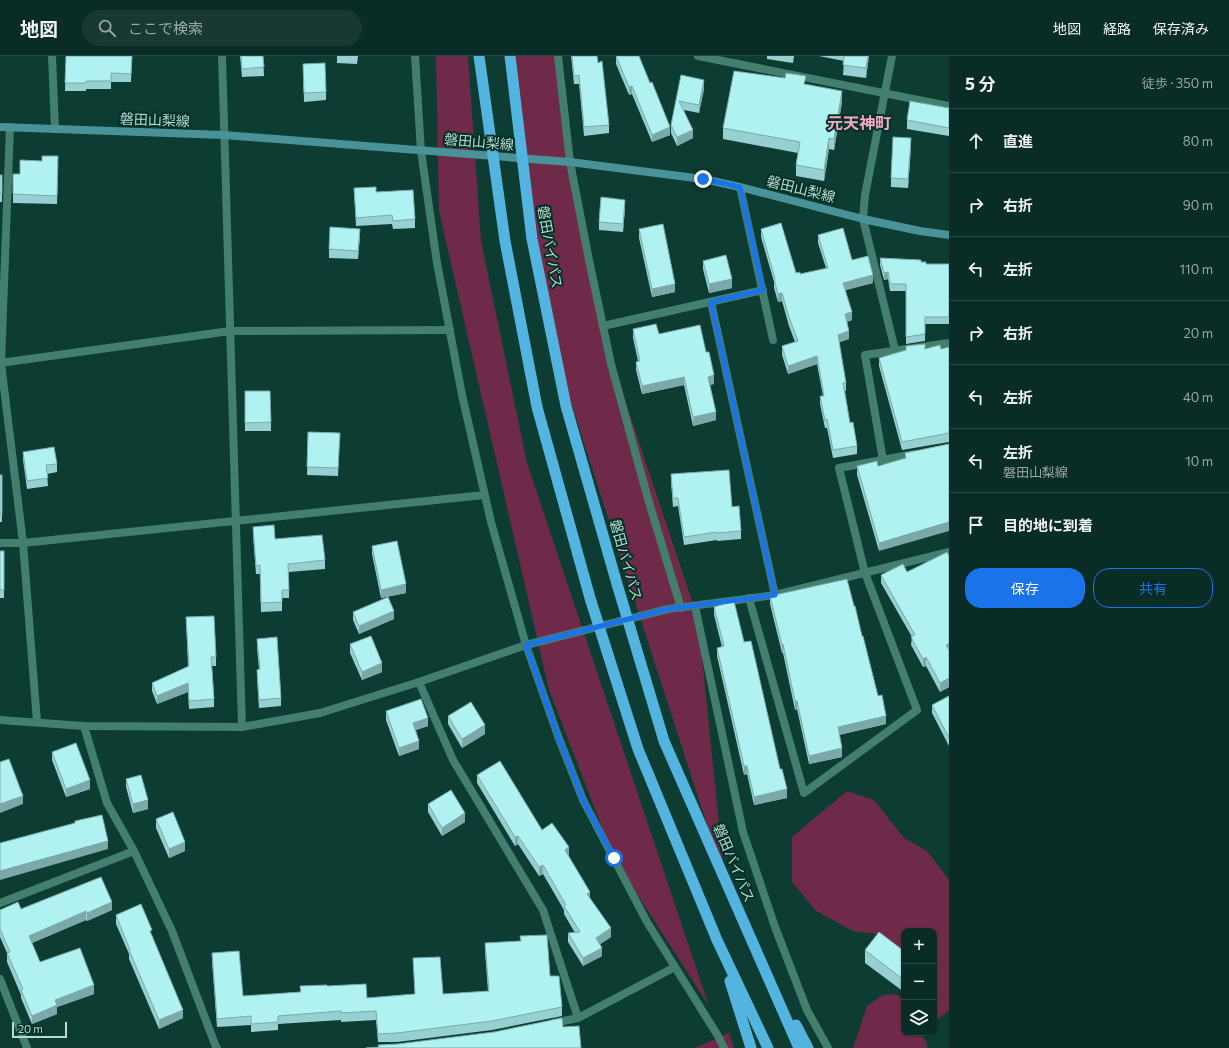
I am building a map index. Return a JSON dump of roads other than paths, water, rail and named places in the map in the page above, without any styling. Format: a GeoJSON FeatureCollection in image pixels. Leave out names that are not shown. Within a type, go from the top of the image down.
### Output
{"type":"FeatureCollection","features":[{"type":"Feature","properties":{"kind":"highway"},"geometry":{"type":"LineString","coordinates":[[479,56],[505,241],[537,407],[590,598],[638,749],[717,940],[768,1048]]}},
{"type":"Feature","properties":{"kind":"highway","name":"磐田バイパス"},"geometry":{"type":"LineString","coordinates":[[510,56],[532,239],[566,406],[617,584],[664,741],[799,1048]]}},
{"type":"Feature","properties":{"kind":"highway"},"geometry":{"type":"LineString","coordinates":[[747,932],[808,1048]]}},
{"type":"Feature","properties":{"kind":"highway"},"geometry":{"type":"LineString","coordinates":[[717,940],[751,1048]]}},
{"type":"Feature","properties":{"kind":"main road","name":"磐田山梨線"},"geometry":{"type":"LineString","coordinates":[[0,127],[224,135],[570,162],[703,179],[864,219],[920,231],[949,235]]}},
{"type":"Feature","properties":{"kind":"street"},"geometry":{"type":"LineString","coordinates":[[52,56],[56,129]]}},
{"type":"Feature","properties":{"kind":"street"},"geometry":{"type":"LineString","coordinates":[[222,56],[242,727]]}},
{"type":"Feature","properties":{"kind":"street"},"geometry":{"type":"LineString","coordinates":[[415,56],[421,151],[437,264],[462,395],[490,522],[526,645],[558,736],[583,800],[647,922],[724,1048]]}},
{"type":"Feature","properties":{"kind":"street"},"geometry":{"type":"LineString","coordinates":[[558,56],[570,162],[611,364],[648,499],[681,608]]}},
{"type":"Feature","properties":{"kind":"street"},"geometry":{"type":"LineString","coordinates":[[698,56],[949,106]]}},
{"type":"Feature","properties":{"kind":"street"},"geometry":{"type":"LineString","coordinates":[[892,56],[865,195],[864,219],[895,350]]}},
{"type":"Feature","properties":{"kind":"street"},"geometry":{"type":"LineString","coordinates":[[10,127],[0,363],[22,543],[37,722]]}},
{"type":"Feature","properties":{"kind":"street"},"geometry":{"type":"LineString","coordinates":[[740,187],[774,340]]}},
{"type":"Feature","properties":{"kind":"street"},"geometry":{"type":"LineString","coordinates":[[603,326],[763,290]]}},
{"type":"Feature","properties":{"kind":"street"},"geometry":{"type":"LineString","coordinates":[[711,302],[775,595]]}},
{"type":"Feature","properties":{"kind":"street"},"geometry":{"type":"LineString","coordinates":[[0,363],[230,331],[450,330]]}},
{"type":"Feature","properties":{"kind":"street"},"geometry":{"type":"LineString","coordinates":[[883,460],[865,354],[949,343]]}},
{"type":"Feature","properties":{"kind":"street"},"geometry":{"type":"LineString","coordinates":[[749,598],[804,793],[918,710],[865,573],[839,468],[927,452]]}},
{"type":"Feature","properties":{"kind":"street"},"geometry":{"type":"LineString","coordinates":[[0,543],[22,543],[484,495]]}},
{"type":"Feature","properties":{"kind":"street"},"geometry":{"type":"LineString","coordinates":[[0,720],[84,726],[242,727],[320,713],[418,682],[526,645],[668,609],[775,595],[949,552]]}},
{"type":"Feature","properties":{"kind":"street"},"geometry":{"type":"LineString","coordinates":[[695,606],[743,832],[775,927],[807,1010],[828,1048]]}},
{"type":"Feature","properties":{"kind":"street"},"geometry":{"type":"LineString","coordinates":[[418,682],[453,760],[543,910],[578,1018]]}},
{"type":"Feature","properties":{"kind":"street"},"geometry":{"type":"LineString","coordinates":[[84,726],[107,804],[134,852],[172,931],[217,1048]]}},
{"type":"Feature","properties":{"kind":"street"},"geometry":{"type":"LineString","coordinates":[[0,903],[134,852]]}},
{"type":"Feature","properties":{"kind":"street"},"geometry":{"type":"LineString","coordinates":[[547,1024],[578,1018],[675,967]]}},
{"type":"Feature","properties":{"kind":"street"},"geometry":{"type":"LineString","coordinates":[[0,979],[26,1048]]}},
{"type":"Feature","properties":{"kind":"district","name":"元天神町"},"geometry":{"type":"Point","coordinates":[859,123]}}]}
